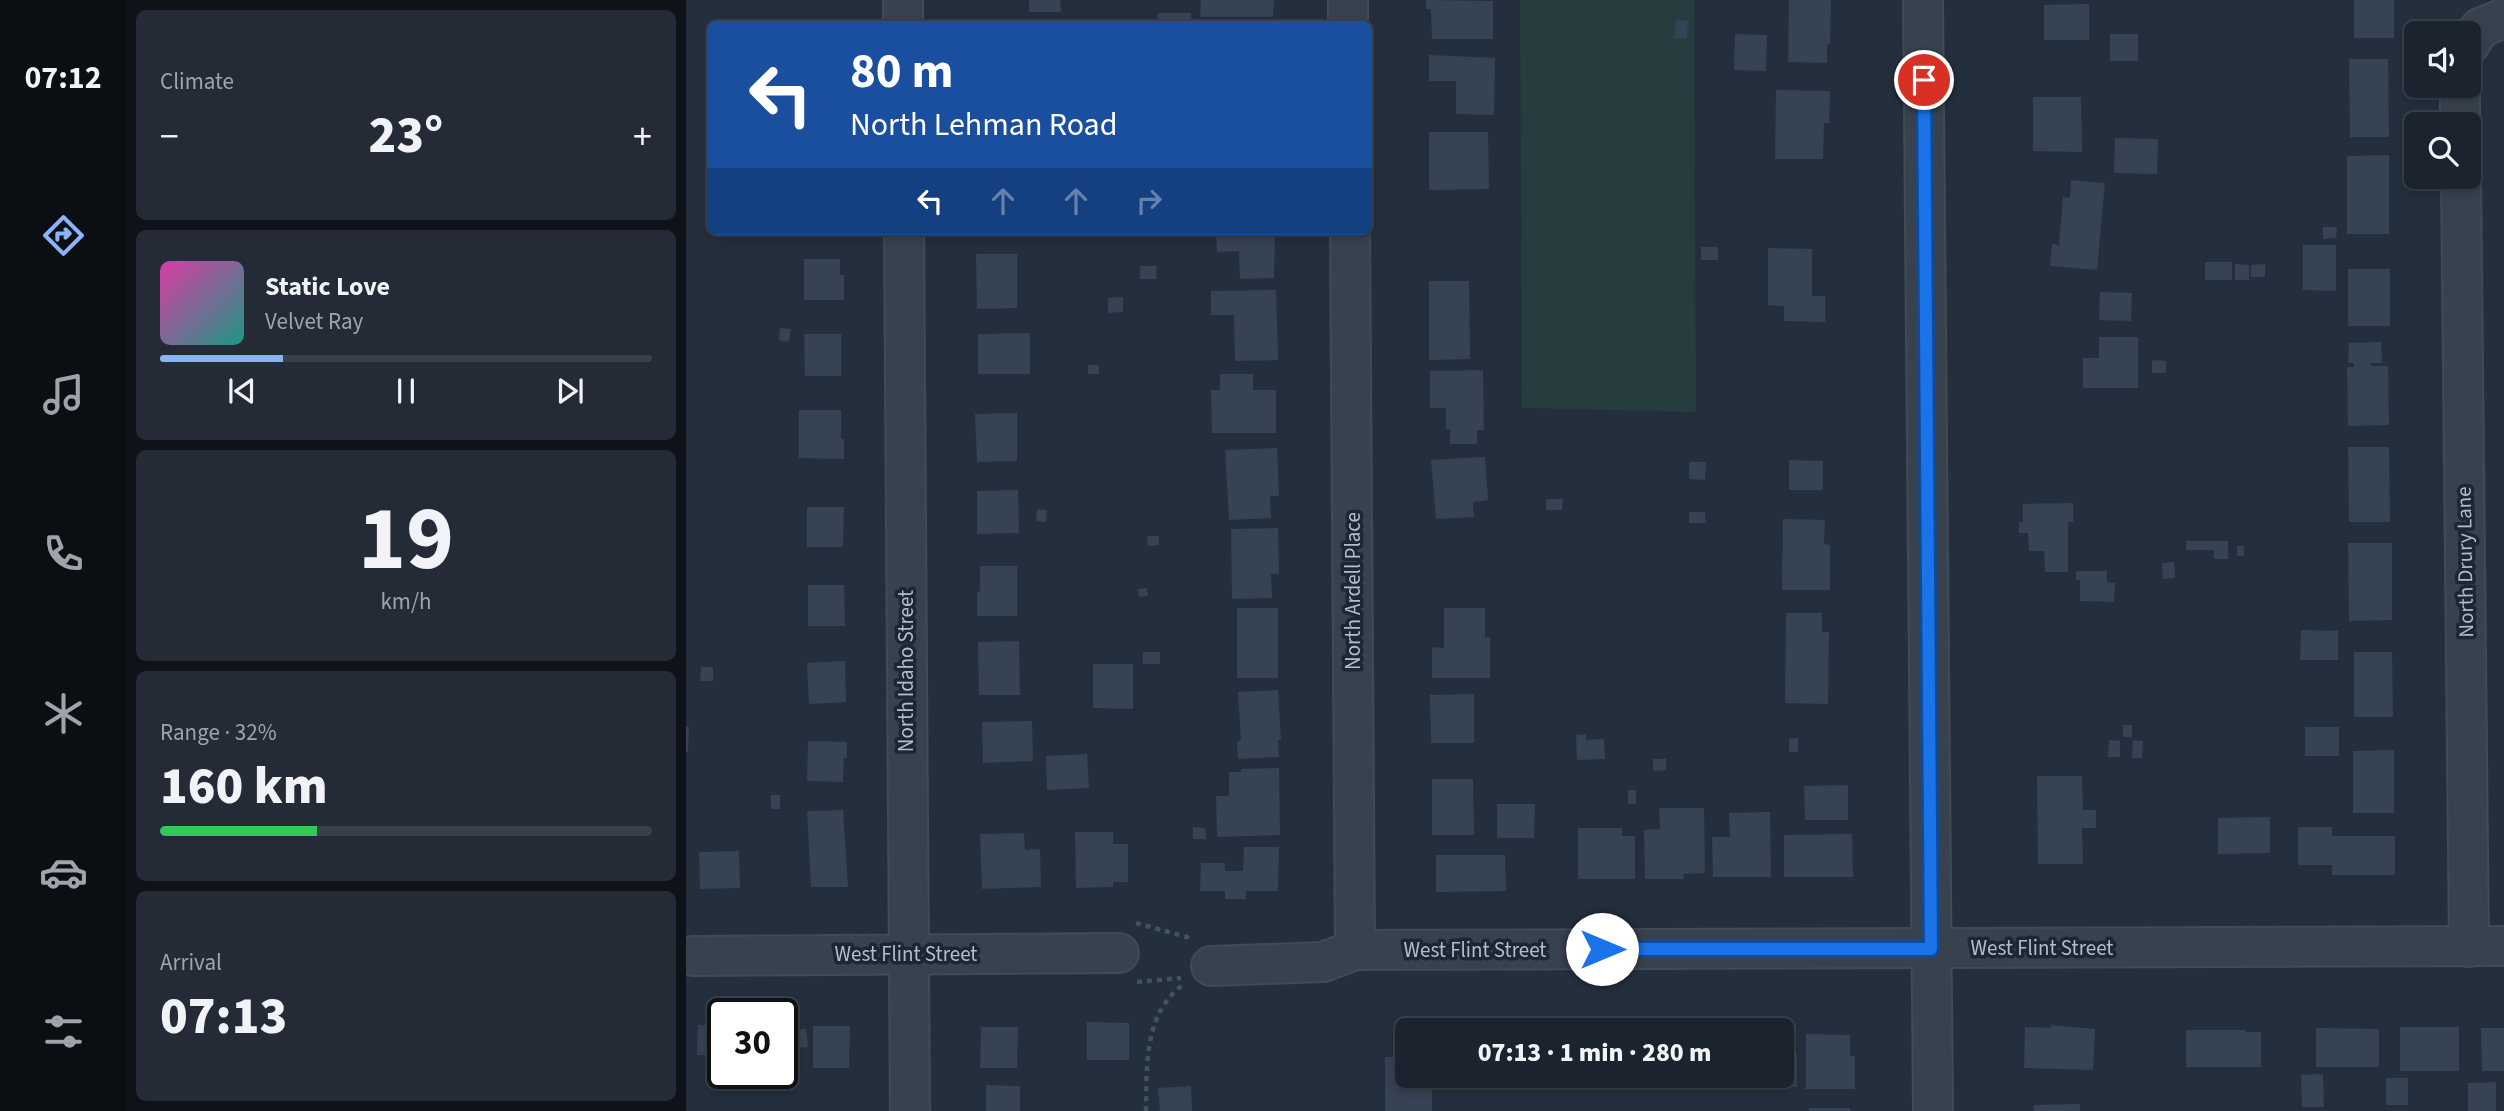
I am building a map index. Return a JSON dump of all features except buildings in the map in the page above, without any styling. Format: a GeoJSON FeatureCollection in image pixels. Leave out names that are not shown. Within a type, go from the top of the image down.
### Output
{"type":"FeatureCollection","features":[{"type":"Feature","properties":{"kind":"street"},"geometry":{"type":"LineString","coordinates":[[903,0],[903,21]]}},
{"type":"Feature","properties":{"kind":"street"},"geometry":{"type":"LineString","coordinates":[[1348,0],[1348,21]]}},
{"type":"Feature","properties":{"kind":"street"},"geometry":{"type":"LineString","coordinates":[[1923,0],[1933,1111]]}},
{"type":"Feature","properties":{"kind":"street","name":"North Drury Lane"},"geometry":{"type":"LineString","coordinates":[[2461,189],[2486,946]]}},
{"type":"Feature","properties":{"kind":"street","name":"North Idaho Street"},"geometry":{"type":"LineString","coordinates":[[904,235],[910,1111]]}},
{"type":"Feature","properties":{"kind":"street","name":"North Ardell Place"},"geometry":{"type":"LineString","coordinates":[[1350,235],[1355,950]]}},
{"type":"Feature","properties":{"kind":"street","name":"West Flint Street"},"geometry":{"type":"LineString","coordinates":[[1196,972],[1323,962],[1355,950],[2486,946]]}},
{"type":"Feature","properties":{"kind":"street","name":"West Flint Street"},"geometry":{"type":"LineString","coordinates":[[693,956],[1130,952]]}},
{"type":"Feature","properties":{"kind":"path"},"geometry":{"type":"LineString","coordinates":[[1130,952],[1187,937],[1196,972]]}},
{"type":"Feature","properties":{"kind":"path"},"geometry":{"type":"LineString","coordinates":[[1130,952],[1196,972]]}},
{"type":"Feature","properties":{"kind":"path"},"geometry":{"type":"LineString","coordinates":[[1146,1111],[1150,1035],[1162,1007],[1196,972]]}},
{"type":"Feature","properties":{"kind":"green space"},"geometry":{"type":"Polygon","coordinates":[[[1520,0],[1694,0],[1696,412],[1522,408],[1520,0]]]}},
{"type":"Feature","properties":{"kind":"route"},"geometry":{"type":"LineString","coordinates":[[1602,949],[1931,949],[1924,80]]}}]}
